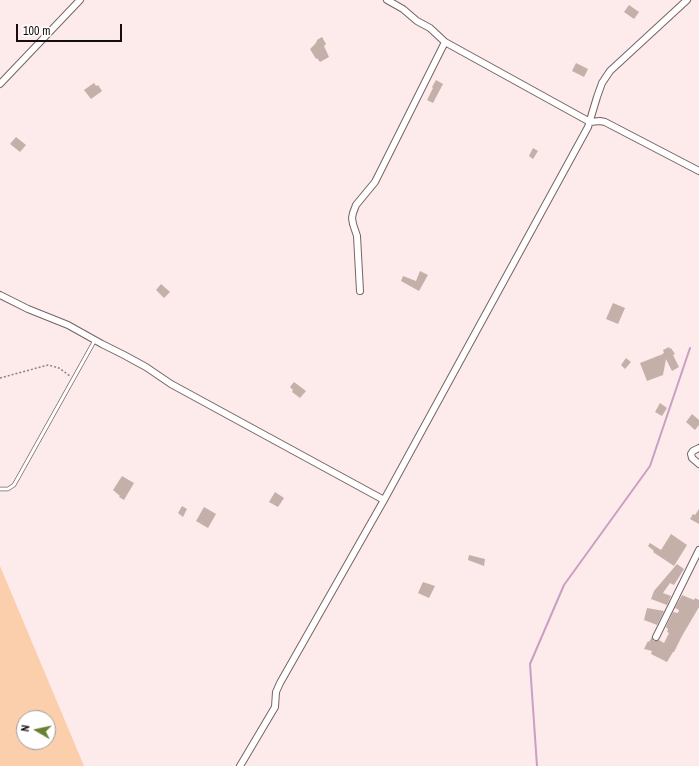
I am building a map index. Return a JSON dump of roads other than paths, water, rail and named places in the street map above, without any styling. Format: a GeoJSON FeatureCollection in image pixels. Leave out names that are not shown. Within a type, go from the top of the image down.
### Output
{"type":"FeatureCollection","features":[{"type":"Feature","properties":{"kind":"street"},"geometry":{"type":"LineString","coordinates":[[0,84],[80,0]]}},
{"type":"Feature","properties":{"kind":"street"},"geometry":{"type":"LineString","coordinates":[[387,0],[403,9],[417,21],[430,28],[445,42],[590,122],[605,122],[699,171]]}},
{"type":"Feature","properties":{"kind":"street"},"geometry":{"type":"LineString","coordinates":[[240,766],[275,707],[276,692],[280,683],[384,500],[590,122],[602,83],[610,71],[687,0]]}},
{"type":"Feature","properties":{"kind":"street"},"geometry":{"type":"LineString","coordinates":[[360,291],[357,236],[353,224],[353,213],[356,205],[375,182],[445,42]]}},
{"type":"Feature","properties":{"kind":"street"},"geometry":{"type":"LineString","coordinates":[[0,295],[28,309],[68,325],[146,367],[171,384],[384,500]]}},
{"type":"Feature","properties":{"kind":"street"},"geometry":{"type":"LineString","coordinates":[[698,464],[692,458],[691,454],[699,448]]}},
{"type":"Feature","properties":{"kind":"street"},"geometry":{"type":"LineString","coordinates":[[656,637],[699,550]]}},
{"type":"Feature","properties":{"kind":"lane"},"geometry":{"type":"LineString","coordinates":[[0,489],[8,489],[14,485],[95,340]]}},
{"type":"Feature","properties":{"kind":"waterway"},"geometry":{"type":"LineString","coordinates":[[537,766],[530,664],[564,585],[650,466],[690,348]]}}]}
